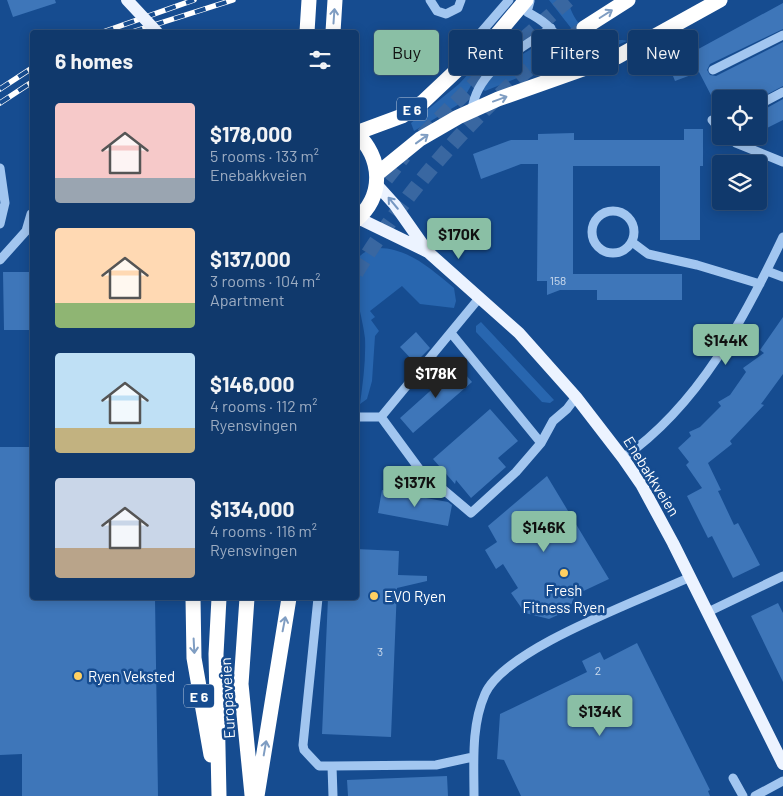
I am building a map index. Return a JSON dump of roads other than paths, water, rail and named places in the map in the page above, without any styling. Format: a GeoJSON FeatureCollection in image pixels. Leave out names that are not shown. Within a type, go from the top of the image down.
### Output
{"type":"FeatureCollection","features":[{"type":"Feature","properties":{"kind":"highway"},"geometry":{"type":"LineString","coordinates":[[333,30],[335,0]]}},
{"type":"Feature","properties":{"kind":"highway","name":"E 6"},"geometry":{"type":"LineString","coordinates":[[501,30],[526,0]]}},
{"type":"Feature","properties":{"kind":"highway"},"geometry":{"type":"LineString","coordinates":[[584,28],[628,0]]}},
{"type":"Feature","properties":{"kind":"highway","name":"E 6"},"geometry":{"type":"LineString","coordinates":[[359,217],[367,209],[377,180],[420,139],[472,110],[617,58],[720,0]]}},
{"type":"Feature","properties":{"kind":"highway"},"geometry":{"type":"LineString","coordinates":[[307,30],[309,2]]}},
{"type":"Feature","properties":{"kind":"highway","name":"E 6"},"geometry":{"type":"LineString","coordinates":[[359,132],[402,116],[423,102],[452,75]]}},
{"type":"Feature","properties":{"kind":"highway","name":"E 6"},"geometry":{"type":"LineString","coordinates":[[359,137],[371,151],[377,180]]}},
{"type":"Feature","properties":{"kind":"highway","name":"E 6"},"geometry":{"type":"LineString","coordinates":[[193,600],[193,642],[199,693],[219,795]]}},
{"type":"Feature","properties":{"kind":"highway","name":"Europaveien"},"geometry":{"type":"LineString","coordinates":[[219,600],[216,654],[219,795]]}},
{"type":"Feature","properties":{"kind":"highway","name":"Europaveien"},"geometry":{"type":"LineString","coordinates":[[247,600],[241,684],[252,796]]}},
{"type":"Feature","properties":{"kind":"highway"},"geometry":{"type":"LineString","coordinates":[[257,796],[290,600]]}},
{"type":"Feature","properties":{"kind":"main road"},"geometry":{"type":"LineString","coordinates":[[127,0],[155,30]]}},
{"type":"Feature","properties":{"kind":"main road","name":"Enebakkveien"},"geometry":{"type":"LineString","coordinates":[[377,180],[428,252],[518,333],[576,397],[623,458],[655,510],[783,764]]}},
{"type":"Feature","properties":{"kind":"main road","name":"Enebakkveien"},"geometry":{"type":"LineString","coordinates":[[359,220],[428,252]]}},
{"type":"Feature","properties":{"kind":"street"},"geometry":{"type":"LineString","coordinates":[[430,0],[433,8],[446,14],[455,11],[461,0]]}},
{"type":"Feature","properties":{"kind":"street","name":"E 6"},"geometry":{"type":"LineString","coordinates":[[483,30],[509,0]]}},
{"type":"Feature","properties":{"kind":"street"},"geometry":{"type":"LineString","coordinates":[[530,0],[527,12],[551,28],[560,41],[560,79]]}},
{"type":"Feature","properties":{"kind":"street"},"geometry":{"type":"LineString","coordinates":[[472,110],[476,90],[488,73],[551,28]]}},
{"type":"Feature","properties":{"kind":"street"},"geometry":{"type":"LineString","coordinates":[[713,70],[783,35]]}},
{"type":"Feature","properties":{"kind":"street"},"geometry":{"type":"LineString","coordinates":[[767,100],[783,92]]}},
{"type":"Feature","properties":{"kind":"street"},"geometry":{"type":"LineString","coordinates":[[741,145],[783,162]]}},
{"type":"Feature","properties":{"kind":"street"},"geometry":{"type":"LineString","coordinates":[[0,168],[5,203],[0,224]]}},
{"type":"Feature","properties":{"kind":"street"},"geometry":{"type":"LineString","coordinates":[[611,210],[624,213],[633,223],[634,236],[632,242],[622,251],[616,253],[602,251],[594,241],[592,234],[594,221],[604,212],[611,210]]}},
{"type":"Feature","properties":{"kind":"street"},"geometry":{"type":"LineString","coordinates":[[0,260],[26,230],[30,217]]}},
{"type":"Feature","properties":{"kind":"street"},"geometry":{"type":"LineString","coordinates":[[623,458],[639,447],[692,391],[722,350],[760,284],[783,238]]}},
{"type":"Feature","properties":{"kind":"street"},"geometry":{"type":"LineString","coordinates":[[632,242],[648,254],[697,265],[760,284]]}},
{"type":"Feature","properties":{"kind":"street"},"geometry":{"type":"LineString","coordinates":[[767,271],[783,278]]}},
{"type":"Feature","properties":{"kind":"street"},"geometry":{"type":"LineString","coordinates":[[381,417],[480,297]]}},
{"type":"Feature","properties":{"kind":"street"},"geometry":{"type":"LineString","coordinates":[[450,333],[541,442]]}},
{"type":"Feature","properties":{"kind":"street"},"geometry":{"type":"LineString","coordinates":[[381,417],[420,470],[469,513],[484,503],[516,472],[541,442],[553,421],[567,409],[576,397]]}},
{"type":"Feature","properties":{"kind":"street"},"geometry":{"type":"LineString","coordinates":[[359,417],[381,417]]}},
{"type":"Feature","properties":{"kind":"street"},"geometry":{"type":"LineString","coordinates":[[708,612],[783,576]]}},
{"type":"Feature","properties":{"kind":"street"},"geometry":{"type":"LineString","coordinates":[[474,796],[473,758],[478,717],[485,693],[503,670],[545,643],[690,577]]}},
{"type":"Feature","properties":{"kind":"street"},"geometry":{"type":"LineString","coordinates":[[318,600],[303,745],[319,766],[436,765],[473,758]]}},
{"type":"Feature","properties":{"kind":"street"},"geometry":{"type":"LineString","coordinates":[[332,766],[333,796]]}},
{"type":"Feature","properties":{"kind":"street"},"geometry":{"type":"LineString","coordinates":[[732,778],[743,796]]}},
{"type":"Feature","properties":{"kind":"street"},"geometry":{"type":"LineString","coordinates":[[755,796],[783,781]]}},
{"type":"Feature","properties":{"kind":"tunnel"},"geometry":{"type":"LineString","coordinates":[[423,135],[484,74],[568,0]]}},
{"type":"Feature","properties":{"kind":"tunnel"},"geometry":{"type":"LineString","coordinates":[[359,268],[407,198],[466,129],[518,78],[584,28]]}},
{"type":"Feature","properties":{"kind":"tunnel"},"geometry":{"type":"LineString","coordinates":[[372,197],[404,156]]}},
{"type":"Feature","properties":{"kind":"railway"},"geometry":{"type":"LineString","coordinates":[[109,30],[194,0]]}},
{"type":"Feature","properties":{"kind":"railway"},"geometry":{"type":"LineString","coordinates":[[138,30],[233,0]]}},
{"type":"Feature","properties":{"kind":"railway"},"geometry":{"type":"LineString","coordinates":[[0,89],[30,69]]}},
{"type":"Feature","properties":{"kind":"railway"},"geometry":{"type":"LineString","coordinates":[[0,103],[30,83]]}},
{"type":"Feature","properties":{"kind":"place","name":"Fresh Fitness Ryen"},"geometry":{"type":"Point","coordinates":[564,573]}},
{"type":"Feature","properties":{"kind":"place","name":"EVO Ryen"},"geometry":{"type":"Point","coordinates":[374,596]}},
{"type":"Feature","properties":{"kind":"place","name":"Ryen Veksted"},"geometry":{"type":"Point","coordinates":[78,676]}}]}
